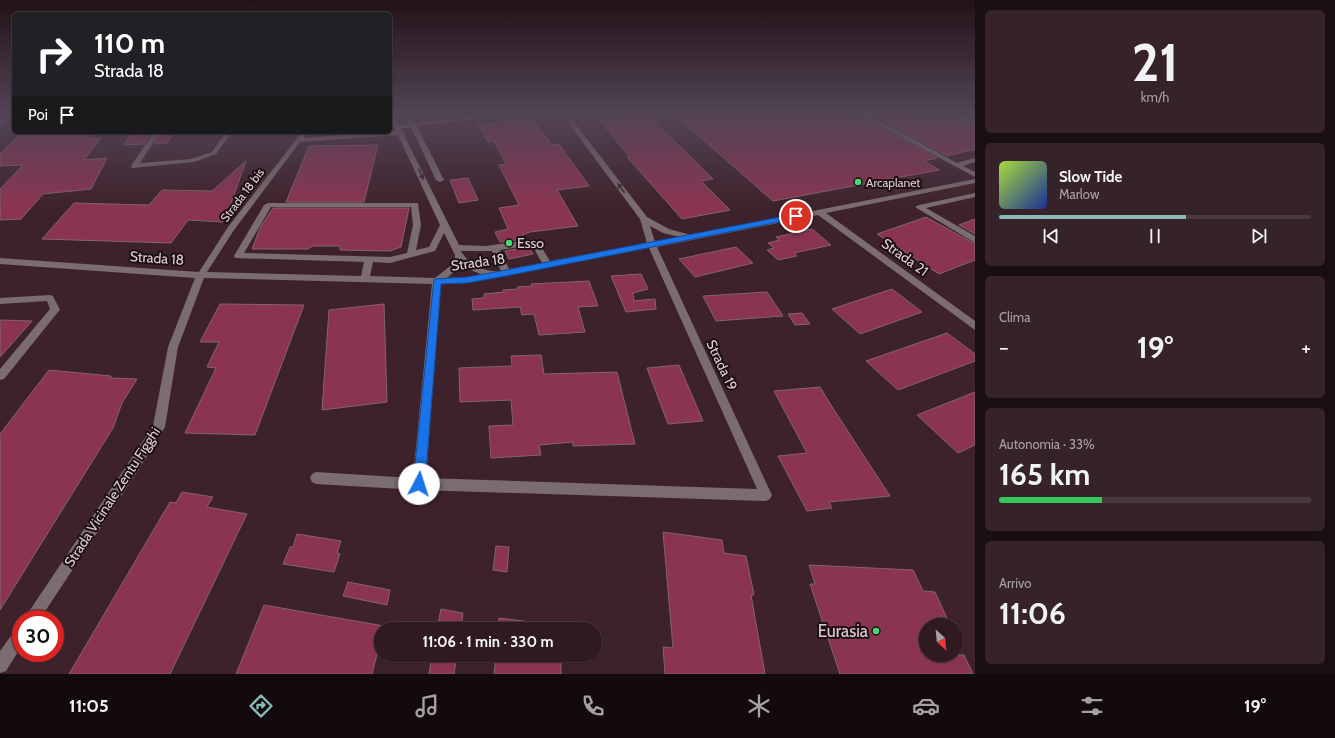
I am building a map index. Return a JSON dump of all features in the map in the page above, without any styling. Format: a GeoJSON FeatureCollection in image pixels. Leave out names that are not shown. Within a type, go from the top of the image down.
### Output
{"type":"FeatureCollection","features":[{"type":"Feature","properties":{"kind":"street"},"geometry":{"type":"LineString","coordinates":[[149,144],[135,166],[192,161],[214,154],[221,144]]}},
{"type":"Feature","properties":{"kind":"street","name":"Strada 18 bis"},"geometry":{"type":"LineString","coordinates":[[201,275],[231,229],[295,144]]}},
{"type":"Feature","properties":{"kind":"street"},"geometry":{"type":"LineString","coordinates":[[407,144],[458,251],[471,267],[491,275]]}},
{"type":"Feature","properties":{"kind":"street"},"geometry":{"type":"LineString","coordinates":[[423,144],[440,180]]}},
{"type":"Feature","properties":{"kind":"street"},"geometry":{"type":"LineString","coordinates":[[588,144],[644,219],[666,231],[693,236]]}},
{"type":"Feature","properties":{"kind":"street"},"geometry":{"type":"LineString","coordinates":[[920,144],[975,175]]}},
{"type":"Feature","properties":{"kind":"street"},"geometry":{"type":"LineString","coordinates":[[957,164],[975,160]]}},
{"type":"Feature","properties":{"kind":"street","name":"Strada 18"},"geometry":{"type":"LineString","coordinates":[[0,261],[201,275],[437,281],[467,280],[975,181]]}},
{"type":"Feature","properties":{"kind":"street"},"geometry":{"type":"LineString","coordinates":[[975,195],[918,207],[975,240]]}},
{"type":"Feature","properties":{"kind":"street"},"geometry":{"type":"LineString","coordinates":[[411,254],[417,225],[415,205],[268,205],[238,256],[390,260],[432,249],[445,224]]}},
{"type":"Feature","properties":{"kind":"street","name":"Strada 21"},"geometry":{"type":"LineString","coordinates":[[819,212],[975,326]]}},
{"type":"Feature","properties":{"kind":"street","name":"Strada 19"},"geometry":{"type":"LineString","coordinates":[[419,484],[766,496],[652,245],[644,219]]}},
{"type":"Feature","properties":{"kind":"street"},"geometry":{"type":"LineString","coordinates":[[458,251],[495,248],[534,242],[548,265]]}},
{"type":"Feature","properties":{"kind":"street"},"geometry":{"type":"LineString","coordinates":[[495,248],[506,273]]}},
{"type":"Feature","properties":{"kind":"street"},"geometry":{"type":"LineString","coordinates":[[316,478],[419,484],[437,281],[458,264],[458,251]]}},
{"type":"Feature","properties":{"kind":"street"},"geometry":{"type":"LineString","coordinates":[[365,279],[369,260]]}},
{"type":"Feature","properties":{"kind":"street","name":"Strada Vicinale Zentu Figghi"},"geometry":{"type":"LineString","coordinates":[[37,610],[159,427],[174,347],[201,275]]}},
{"type":"Feature","properties":{"kind":"street"},"geometry":{"type":"LineString","coordinates":[[0,301],[50,298],[55,310],[0,376]]}},
{"type":"Feature","properties":{"kind":"street"},"geometry":{"type":"LineString","coordinates":[[0,665],[12,647]]}},
{"type":"Feature","properties":{"kind":"building"},"geometry":{"type":"Polygon","coordinates":[[[10,144],[96,144],[84,160],[107,158],[91,189],[43,194],[21,219],[0,220],[0,189],[23,165],[0,166],[0,154],[10,144]]]}},
{"type":"Feature","properties":{"kind":"building"},"geometry":{"type":"Polygon","coordinates":[[[496,144],[559,144],[589,186],[557,190],[578,226],[530,232],[522,235],[524,239],[500,242],[495,232],[508,229],[499,208],[519,205],[499,165],[506,164],[496,144]]]}},
{"type":"Feature","properties":{"kind":"building"},"geometry":{"type":"Polygon","coordinates":[[[620,144],[678,144],[713,179],[701,181],[730,210],[682,219],[627,157],[630,157],[620,144]]]}},
{"type":"Feature","properties":{"kind":"building"},"geometry":{"type":"Polygon","coordinates":[[[708,144],[912,144],[937,158],[924,161],[939,170],[773,201],[708,144]]]}},
{"type":"Feature","properties":{"kind":"building"},"geometry":{"type":"Polygon","coordinates":[[[926,144],[975,144],[975,149],[947,156],[926,144]]]}},
{"type":"Feature","properties":{"kind":"building"},"geometry":{"type":"Polygon","coordinates":[[[378,145],[364,202],[286,202],[309,146],[378,145]]]}},
{"type":"Feature","properties":{"kind":"building"},"geometry":{"type":"Polygon","coordinates":[[[246,161],[230,206],[234,206],[223,222],[188,220],[171,243],[42,239],[74,203],[149,205],[162,190],[212,191],[246,161]]]}},
{"type":"Feature","properties":{"kind":"building"},"geometry":{"type":"Polygon","coordinates":[[[468,178],[478,200],[459,203],[450,180],[468,178]]]}},
{"type":"Feature","properties":{"kind":"building"},"geometry":{"type":"Polygon","coordinates":[[[273,208],[409,208],[401,247],[390,251],[340,250],[340,246],[313,246],[308,249],[252,249],[260,228],[273,208]]]}},
{"type":"Feature","properties":{"kind":"building"},"geometry":{"type":"Polygon","coordinates":[[[926,217],[975,244],[975,260],[939,274],[877,234],[926,217]]]}},
{"type":"Feature","properties":{"kind":"building"},"geometry":{"type":"Polygon","coordinates":[[[975,219],[975,234],[959,225],[975,219]]]}},
{"type":"Feature","properties":{"kind":"building"},"geometry":{"type":"Polygon","coordinates":[[[812,229],[831,245],[794,253],[797,256],[778,260],[767,250],[774,248],[768,243],[779,240],[776,237],[812,229]]]}},
{"type":"Feature","properties":{"kind":"building"},"geometry":{"type":"Polygon","coordinates":[[[529,247],[533,254],[509,259],[505,251],[529,247]]]}},
{"type":"Feature","properties":{"kind":"building"},"geometry":{"type":"Polygon","coordinates":[[[736,247],[753,263],[695,277],[679,259],[736,247]]]}},
{"type":"Feature","properties":{"kind":"building"},"geometry":{"type":"Polygon","coordinates":[[[641,274],[648,289],[633,293],[634,301],[655,299],[656,309],[626,312],[611,276],[641,274]]]}},
{"type":"Feature","properties":{"kind":"building"},"geometry":{"type":"Polygon","coordinates":[[[589,281],[598,306],[578,307],[585,332],[539,335],[534,314],[522,315],[520,307],[473,310],[472,299],[484,298],[484,294],[518,289],[517,287],[532,286],[531,284],[589,281]]]}},
{"type":"Feature","properties":{"kind":"building"},"geometry":{"type":"Polygon","coordinates":[[[892,289],[922,312],[860,334],[832,309],[892,289]]]}},
{"type":"Feature","properties":{"kind":"building"},"geometry":{"type":"Polygon","coordinates":[[[767,292],[783,316],[716,321],[703,296],[767,292]]]}},
{"type":"Feature","properties":{"kind":"building"},"geometry":{"type":"Polygon","coordinates":[[[220,304],[304,305],[255,435],[185,433],[216,368],[207,367],[219,342],[200,342],[220,304]]]}},
{"type":"Feature","properties":{"kind":"building"},"geometry":{"type":"Polygon","coordinates":[[[384,304],[387,402],[322,410],[329,310],[384,304]]]}},
{"type":"Feature","properties":{"kind":"building"},"geometry":{"type":"Polygon","coordinates":[[[802,313],[810,324],[795,325],[788,314],[802,313]]]}},
{"type":"Feature","properties":{"kind":"building"},"geometry":{"type":"Polygon","coordinates":[[[0,320],[32,321],[0,357],[0,320]]]}},
{"type":"Feature","properties":{"kind":"building"},"geometry":{"type":"Polygon","coordinates":[[[947,333],[975,354],[975,361],[898,390],[866,361],[947,333]]]}},
{"type":"Feature","properties":{"kind":"building"},"geometry":{"type":"Polygon","coordinates":[[[541,355],[544,374],[617,372],[635,444],[573,446],[573,442],[539,445],[541,455],[491,458],[489,426],[513,425],[511,400],[460,402],[459,368],[512,366],[511,356],[541,355]]]}},
{"type":"Feature","properties":{"kind":"building"},"geometry":{"type":"Polygon","coordinates":[[[679,365],[703,421],[668,424],[647,368],[679,365]]]}},
{"type":"Feature","properties":{"kind":"building"},"geometry":{"type":"Polygon","coordinates":[[[49,370],[111,376],[110,378],[137,379],[122,403],[113,428],[0,610],[0,434],[49,370]]]}},
{"type":"Feature","properties":{"kind":"building"},"geometry":{"type":"Polygon","coordinates":[[[820,387],[890,496],[829,502],[832,508],[807,511],[778,456],[807,453],[774,391],[820,387]]]}},
{"type":"Feature","properties":{"kind":"building"},"geometry":{"type":"Polygon","coordinates":[[[975,392],[975,445],[958,453],[917,415],[975,392]]]}},
{"type":"Feature","properties":{"kind":"building"},"geometry":{"type":"Polygon","coordinates":[[[182,492],[213,497],[207,507],[247,514],[170,674],[69,674],[170,502],[176,503],[182,492]]]}},
{"type":"Feature","properties":{"kind":"building"},"geometry":{"type":"Polygon","coordinates":[[[663,532],[722,540],[724,553],[746,556],[754,595],[751,595],[765,674],[665,674],[663,647],[673,648],[663,532]]]}},
{"type":"Feature","properties":{"kind":"building"},"geometry":{"type":"Polygon","coordinates":[[[297,534],[341,541],[337,553],[340,554],[334,572],[283,564],[290,547],[293,547],[297,534]]]}},
{"type":"Feature","properties":{"kind":"building"},"geometry":{"type":"Polygon","coordinates":[[[496,546],[509,547],[507,572],[493,570],[496,546]]]}},
{"type":"Feature","properties":{"kind":"building","name":"Eurasia"},"geometry":{"type":"Polygon","coordinates":[[[809,565],[913,570],[923,591],[935,592],[947,618],[919,618],[919,662],[963,662],[964,655],[973,674],[840,674],[810,584],[815,584],[809,565]]]}},
{"type":"Feature","properties":{"kind":"building"},"geometry":{"type":"Polygon","coordinates":[[[348,582],[390,590],[387,605],[343,596],[348,582]]]}},
{"type":"Feature","properties":{"kind":"building"},"geometry":{"type":"Polygon","coordinates":[[[264,605],[374,624],[375,662],[372,674],[236,674],[264,605]]]}},
{"type":"Feature","properties":{"kind":"building"},"geometry":{"type":"Polygon","coordinates":[[[441,609],[463,613],[462,622],[438,622],[441,609]]]}},
{"type":"Feature","properties":{"kind":"building"},"geometry":{"type":"Polygon","coordinates":[[[499,618],[531,622],[499,622],[499,618]]]}},
{"type":"Feature","properties":{"kind":"building"},"geometry":{"type":"Polygon","coordinates":[[[431,662],[456,662],[454,674],[429,674],[431,662]]]}},
{"type":"Feature","properties":{"kind":"building"},"geometry":{"type":"Polygon","coordinates":[[[495,662],[561,662],[561,674],[494,674],[495,662]]]}},
{"type":"Feature","properties":{"kind":"place","name":"Arcaplanet"},"geometry":{"type":"Point","coordinates":[858,182]}},
{"type":"Feature","properties":{"kind":"place","name":"Esso"},"geometry":{"type":"Point","coordinates":[509,243]}},
{"type":"Feature","properties":{"kind":"place","name":"Eurasia"},"geometry":{"type":"Point","coordinates":[876,631]}},
{"type":"Feature","properties":{"kind":"route"},"geometry":{"type":"LineString","coordinates":[[419,484],[437,281],[467,280],[506,273],[796,216]]}}]}
